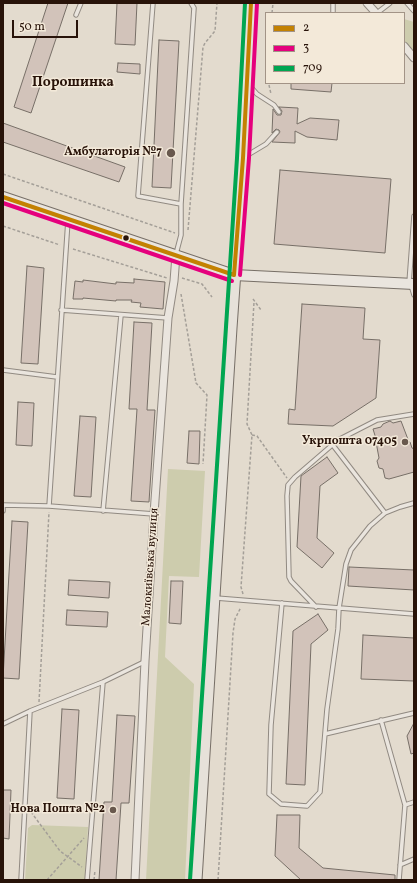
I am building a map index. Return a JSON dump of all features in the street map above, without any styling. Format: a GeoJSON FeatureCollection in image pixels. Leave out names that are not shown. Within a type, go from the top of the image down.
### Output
{"type":"FeatureCollection","features":[{"type":"Feature","properties":{"kind":"main road"},"geometry":{"type":"LineString","coordinates":[[196,880],[252,3]]}},
{"type":"Feature","properties":{"kind":"main road"},"geometry":{"type":"LineString","coordinates":[[3,197],[234,275],[411,284]]}},
{"type":"Feature","properties":{"kind":"street"},"geometry":{"type":"LineString","coordinates":[[367,3],[376,12]]}},
{"type":"Feature","properties":{"kind":"street"},"geometry":{"type":"LineString","coordinates":[[405,47],[414,58]]}},
{"type":"Feature","properties":{"kind":"street","name":"Малокиївська вулиця"},"geometry":{"type":"LineString","coordinates":[[135,880],[145,661],[154,514],[168,318],[176,255]]}},
{"type":"Feature","properties":{"kind":"lane"},"geometry":{"type":"LineString","coordinates":[[76,15],[81,3]]}},
{"type":"Feature","properties":{"kind":"lane"},"geometry":{"type":"LineString","coordinates":[[153,3],[138,196],[181,204]]}},
{"type":"Feature","properties":{"kind":"lane"},"geometry":{"type":"LineString","coordinates":[[176,255],[181,234],[181,204],[194,8],[191,3]]}},
{"type":"Feature","properties":{"kind":"lane"},"geometry":{"type":"LineString","coordinates":[[382,3],[385,7]]}},
{"type":"Feature","properties":{"kind":"lane"},"geometry":{"type":"LineString","coordinates":[[378,12],[390,3]]}},
{"type":"Feature","properties":{"kind":"lane"},"geometry":{"type":"LineString","coordinates":[[407,3],[414,10]]}},
{"type":"Feature","properties":{"kind":"lane"},"geometry":{"type":"LineString","coordinates":[[248,82],[258,94],[274,105],[279,112]]}},
{"type":"Feature","properties":{"kind":"lane"},"geometry":{"type":"LineString","coordinates":[[243,158],[266,144],[277,132]]}},
{"type":"Feature","properties":{"kind":"lane"},"geometry":{"type":"LineString","coordinates":[[414,216],[411,284],[414,295]]}},
{"type":"Feature","properties":{"kind":"lane"},"geometry":{"type":"LineString","coordinates":[[49,506],[68,218]]}},
{"type":"Feature","properties":{"kind":"lane"},"geometry":{"type":"LineString","coordinates":[[61,310],[168,318]]}},
{"type":"Feature","properties":{"kind":"lane"},"geometry":{"type":"LineString","coordinates":[[103,511],[121,315]]}},
{"type":"Feature","properties":{"kind":"lane"},"geometry":{"type":"LineString","coordinates":[[3,370],[57,377]]}},
{"type":"Feature","properties":{"kind":"lane"},"geometry":{"type":"LineString","coordinates":[[316,607],[289,577],[288,485],[338,440],[377,420],[414,414]]}},
{"type":"Feature","properties":{"kind":"lane"},"geometry":{"type":"LineString","coordinates":[[332,444],[385,514]]}},
{"type":"Feature","properties":{"kind":"lane"},"geometry":{"type":"LineString","coordinates":[[282,603],[271,725],[269,794],[281,804],[307,806],[320,792],[339,608],[346,564],[351,550],[370,526],[385,514],[400,507],[414,503]]}},
{"type":"Feature","properties":{"kind":"lane"},"geometry":{"type":"LineString","coordinates":[[3,511],[3,504],[154,514]]}},
{"type":"Feature","properties":{"kind":"lane"},"geometry":{"type":"LineString","coordinates":[[213,598],[414,614]]}},
{"type":"Feature","properties":{"kind":"lane"},"geometry":{"type":"LineString","coordinates":[[3,724],[39,707],[103,682],[145,661]]}},
{"type":"Feature","properties":{"kind":"lane"},"geometry":{"type":"LineString","coordinates":[[87,880],[103,682]]}},
{"type":"Feature","properties":{"kind":"lane"},"geometry":{"type":"LineString","coordinates":[[21,880],[30,711]]}},
{"type":"Feature","properties":{"kind":"lane"},"geometry":{"type":"LineString","coordinates":[[325,734],[414,713]]}},
{"type":"Feature","properties":{"kind":"lane"},"geometry":{"type":"LineString","coordinates":[[381,720],[405,805],[399,880]]}},
{"type":"Feature","properties":{"kind":"lane"},"geometry":{"type":"LineString","coordinates":[[405,805],[414,802]]}},
{"type":"Feature","properties":{"kind":"lane"},"geometry":{"type":"LineString","coordinates":[[400,865],[414,859]]}},
{"type":"Feature","properties":{"kind":"path"},"geometry":{"type":"LineString","coordinates":[[187,237],[203,47],[215,31],[217,3]]}},
{"type":"Feature","properties":{"kind":"path"},"geometry":{"type":"LineString","coordinates":[[269,85],[271,94]]}},
{"type":"Feature","properties":{"kind":"path"},"geometry":{"type":"LineString","coordinates":[[3,174],[174,232]]}},
{"type":"Feature","properties":{"kind":"path"},"geometry":{"type":"LineString","coordinates":[[3,226],[172,280]]}},
{"type":"Feature","properties":{"kind":"path"},"geometry":{"type":"LineString","coordinates":[[179,282],[182,278],[202,284],[212,297]]}},
{"type":"Feature","properties":{"kind":"path"},"geometry":{"type":"LineString","coordinates":[[180,290],[196,384],[207,395],[203,464]]}},
{"type":"Feature","properties":{"kind":"path"},"geometry":{"type":"LineString","coordinates":[[244,596],[241,587],[252,436],[247,424],[253,299]]}},
{"type":"Feature","properties":{"kind":"path"},"geometry":{"type":"LineString","coordinates":[[254,302],[261,310]]}},
{"type":"Feature","properties":{"kind":"path"},"geometry":{"type":"LineString","coordinates":[[252,436],[257,436],[291,483]]}},
{"type":"Feature","properties":{"kind":"path"},"geometry":{"type":"LineString","coordinates":[[39,707],[49,506]]}},
{"type":"Feature","properties":{"kind":"path"},"geometry":{"type":"LineString","coordinates":[[218,880],[233,633],[237,615],[241,607]]}},
{"type":"Feature","properties":{"kind":"path"},"geometry":{"type":"LineString","coordinates":[[25,804],[60,851],[88,871]]}},
{"type":"Feature","properties":{"kind":"path"},"geometry":{"type":"LineString","coordinates":[[47,880],[91,830]]}},
{"type":"Feature","properties":{"kind":"path"},"geometry":{"type":"LineString","coordinates":[[94,880],[95,864]]}},
{"type":"Feature","properties":{"kind":"green space"},"geometry":{"type":"Polygon","coordinates":[[[405,19],[414,22],[414,58],[405,47],[405,19]]]}},
{"type":"Feature","properties":{"kind":"green space"},"geometry":{"type":"Polygon","coordinates":[[[168,469],[205,471],[199,577],[169,576],[165,657],[194,684],[185,880],[146,880],[168,469]]]}},
{"type":"Feature","properties":{"kind":"green space"},"geometry":{"type":"Polygon","coordinates":[[[32,825],[88,827],[85,880],[25,880],[28,828],[32,825]]]}},
{"type":"Feature","properties":{"kind":"building"},"geometry":{"type":"Polygon","coordinates":[[[48,3],[68,3],[31,113],[14,107],[48,3]]]}},
{"type":"Feature","properties":{"kind":"building"},"geometry":{"type":"Polygon","coordinates":[[[117,3],[137,3],[135,45],[115,44],[117,3]]]}},
{"type":"Feature","properties":{"kind":"building"},"geometry":{"type":"Polygon","coordinates":[[[159,40],[179,41],[171,188],[152,187],[159,40]]]}},
{"type":"Feature","properties":{"kind":"building"},"geometry":{"type":"Polygon","coordinates":[[[118,63],[140,64],[140,74],[117,72],[118,63]]]}},
{"type":"Feature","properties":{"kind":"building"},"geometry":{"type":"Polygon","coordinates":[[[291,84],[332,84],[331,92],[291,89],[291,84]]]}},
{"type":"Feature","properties":{"kind":"building"},"geometry":{"type":"Polygon","coordinates":[[[279,107],[298,108],[297,124],[310,118],[339,120],[337,140],[307,137],[295,131],[295,143],[272,142],[280,132],[276,129],[272,133],[273,109],[277,115],[281,115],[282,111],[279,107]]]}},
{"type":"Feature","properties":{"kind":"building"},"geometry":{"type":"Polygon","coordinates":[[[3,123],[125,167],[119,182],[3,142],[3,123]]]}},
{"type":"Feature","properties":{"kind":"building"},"geometry":{"type":"Polygon","coordinates":[[[280,170],[391,179],[385,253],[274,244],[280,170]]]}},
{"type":"Feature","properties":{"kind":"building"},"geometry":{"type":"Polygon","coordinates":[[[27,266],[44,268],[38,364],[21,363],[27,266]]]}},
{"type":"Feature","properties":{"kind":"building"},"geometry":{"type":"Polygon","coordinates":[[[134,279],[165,282],[163,309],[140,307],[141,303],[131,302],[132,300],[116,301],[83,298],[73,299],[75,281],[83,282],[83,280],[116,284],[116,282],[134,283],[134,279]]]}},
{"type":"Feature","properties":{"kind":"building"},"geometry":{"type":"Polygon","coordinates":[[[302,304],[365,308],[363,339],[380,340],[376,398],[333,426],[288,424],[289,409],[295,410],[302,304]]]}},
{"type":"Feature","properties":{"kind":"building"},"geometry":{"type":"Polygon","coordinates":[[[134,322],[152,323],[147,410],[155,410],[149,502],[131,501],[137,409],[129,409],[134,322]]]}},
{"type":"Feature","properties":{"kind":"building"},"geometry":{"type":"Polygon","coordinates":[[[18,402],[34,403],[32,446],[16,445],[18,402]]]}},
{"type":"Feature","properties":{"kind":"building"},"geometry":{"type":"Polygon","coordinates":[[[80,416],[96,417],[91,497],[74,496],[80,416]]]}},
{"type":"Feature","properties":{"kind":"building"},"geometry":{"type":"Polygon","coordinates":[[[390,421],[393,423],[401,421],[409,442],[414,449],[414,472],[389,479],[385,478],[383,469],[379,468],[377,461],[379,458],[377,442],[373,429],[381,427],[383,424],[390,421]]]}},
{"type":"Feature","properties":{"kind":"building"},"geometry":{"type":"Polygon","coordinates":[[[189,431],[200,431],[199,464],[187,463],[189,431]]]}},
{"type":"Feature","properties":{"kind":"building"},"geometry":{"type":"Polygon","coordinates":[[[327,457],[338,473],[320,486],[317,538],[334,553],[322,568],[297,547],[301,476],[327,457]]]}},
{"type":"Feature","properties":{"kind":"building"},"geometry":{"type":"Polygon","coordinates":[[[12,521],[28,522],[19,679],[3,678],[12,521]]]}},
{"type":"Feature","properties":{"kind":"building"},"geometry":{"type":"Polygon","coordinates":[[[349,567],[414,570],[414,590],[348,586],[349,567]]]}},
{"type":"Feature","properties":{"kind":"building"},"geometry":{"type":"Polygon","coordinates":[[[69,580],[110,582],[109,598],[68,595],[69,580]]]}},
{"type":"Feature","properties":{"kind":"building"},"geometry":{"type":"Polygon","coordinates":[[[171,581],[183,581],[181,624],[169,623],[171,581]]]}},
{"type":"Feature","properties":{"kind":"building"},"geometry":{"type":"Polygon","coordinates":[[[67,610],[108,612],[107,627],[66,625],[67,610]]]}},
{"type":"Feature","properties":{"kind":"building"},"geometry":{"type":"Polygon","coordinates":[[[318,614],[328,630],[311,644],[305,785],[286,784],[293,631],[318,614]]]}},
{"type":"Feature","properties":{"kind":"building"},"geometry":{"type":"Polygon","coordinates":[[[363,635],[414,638],[414,681],[361,679],[363,635]]]}},
{"type":"Feature","properties":{"kind":"building"},"geometry":{"type":"Polygon","coordinates":[[[62,709],[79,710],[74,799],[57,798],[62,709]]]}},
{"type":"Feature","properties":{"kind":"building"},"geometry":{"type":"Polygon","coordinates":[[[117,715],[135,716],[129,803],[121,803],[116,880],[99,880],[104,802],[112,802],[117,715]]]}},
{"type":"Feature","properties":{"kind":"building"},"geometry":{"type":"Polygon","coordinates":[[[414,723],[414,753],[411,754],[407,736],[414,723]]]}},
{"type":"Feature","properties":{"kind":"building"},"geometry":{"type":"Polygon","coordinates":[[[3,790],[11,790],[9,839],[3,838],[3,790]]]}},
{"type":"Feature","properties":{"kind":"building"},"geometry":{"type":"Polygon","coordinates":[[[277,815],[300,815],[299,848],[323,868],[395,875],[395,880],[301,880],[275,856],[277,815]]]}},
{"type":"Feature","properties":{"kind":"transit line","name":"709"},"geometry":{"type":"LineString","coordinates":[[190,880],[237,158],[245,3]]}},
{"type":"Feature","properties":{"kind":"transit line","name":"2"},"geometry":{"type":"LineString","coordinates":[[234,275],[243,158],[251,3]]}},
{"type":"Feature","properties":{"kind":"transit line","name":"3"},"geometry":{"type":"LineString","coordinates":[[240,275],[249,158],[257,3]]}},
{"type":"Feature","properties":{"kind":"transit line","name":"2"},"geometry":{"type":"LineString","coordinates":[[3,197],[234,275]]}},
{"type":"Feature","properties":{"kind":"transit line","name":"3"},"geometry":{"type":"LineString","coordinates":[[3,203],[232,281]]}},
{"type":"Feature","properties":{"kind":"place","name":"Амбулаторія №7"},"geometry":{"type":"Point","coordinates":[171,153]}},
{"type":"Feature","properties":{"kind":"place","name":"Укрпошта 07405"},"geometry":{"type":"Point","coordinates":[405,442]}},
{"type":"Feature","properties":{"kind":"place","name":"Нова Пошта №2"},"geometry":{"type":"Point","coordinates":[113,810]}},
{"type":"Feature","properties":{"kind":"district","name":"Порошинка"},"geometry":{"type":"Point","coordinates":[73,83]}}]}
